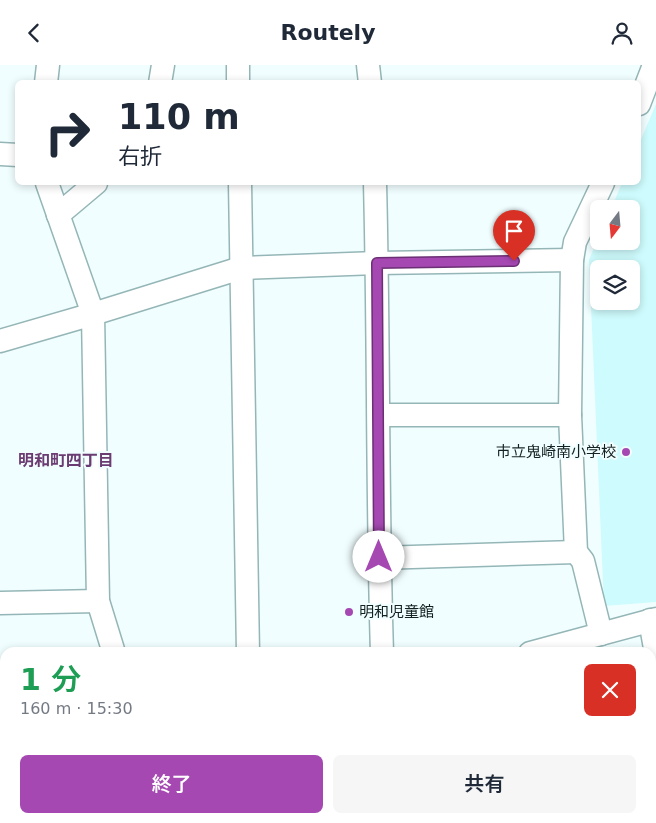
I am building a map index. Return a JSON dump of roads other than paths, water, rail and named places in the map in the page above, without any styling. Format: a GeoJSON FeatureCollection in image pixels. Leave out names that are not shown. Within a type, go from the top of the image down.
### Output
{"type":"FeatureCollection","features":[{"type":"Feature","properties":{"kind":"street"},"geometry":{"type":"LineString","coordinates":[[46,80],[48,65]]}},
{"type":"Feature","properties":{"kind":"street"},"geometry":{"type":"LineString","coordinates":[[160,80],[163,65]]}},
{"type":"Feature","properties":{"kind":"street"},"geometry":{"type":"LineString","coordinates":[[238,65],[238,80]]}},
{"type":"Feature","properties":{"kind":"street"},"geometry":{"type":"LineString","coordinates":[[368,65],[370,80]]}},
{"type":"Feature","properties":{"kind":"street"},"geometry":{"type":"LineString","coordinates":[[641,99],[654,65]]}},
{"type":"Feature","properties":{"kind":"street"},"geometry":{"type":"LineString","coordinates":[[0,154],[15,155]]}},
{"type":"Feature","properties":{"kind":"street"},"geometry":{"type":"LineString","coordinates":[[48,185],[92,315],[98,601],[112,647]]}},
{"type":"Feature","properties":{"kind":"street"},"geometry":{"type":"LineString","coordinates":[[58,215],[94,185]]}},
{"type":"Feature","properties":{"kind":"street"},"geometry":{"type":"LineString","coordinates":[[240,185],[248,647]]}},
{"type":"Feature","properties":{"kind":"street"},"geometry":{"type":"LineString","coordinates":[[375,185],[382,647]]}},
{"type":"Feature","properties":{"kind":"street"},"geometry":{"type":"LineString","coordinates":[[601,634],[584,561],[576,552],[570,415],[572,260],[576,242],[602,185]]}},
{"type":"Feature","properties":{"kind":"street"},"geometry":{"type":"LineString","coordinates":[[0,341],[92,315],[241,268],[377,263],[572,260]]}},
{"type":"Feature","properties":{"kind":"street"},"geometry":{"type":"LineString","coordinates":[[378,415],[570,415]]}},
{"type":"Feature","properties":{"kind":"street"},"geometry":{"type":"LineString","coordinates":[[379,557],[576,552]]}},
{"type":"Feature","properties":{"kind":"street"},"geometry":{"type":"LineString","coordinates":[[0,603],[98,601]]}},
{"type":"Feature","properties":{"kind":"street"},"geometry":{"type":"LineString","coordinates":[[552,647],[653,620],[655,647]]}},
{"type":"Feature","properties":{"kind":"place","name":"市立鬼崎南小学校"},"geometry":{"type":"Point","coordinates":[626,452]}},
{"type":"Feature","properties":{"kind":"place","name":"明和児童館"},"geometry":{"type":"Point","coordinates":[349,612]}},
{"type":"Feature","properties":{"kind":"district","name":"明和町四丁目"},"geometry":{"type":"Point","coordinates":[66,460]}}]}
